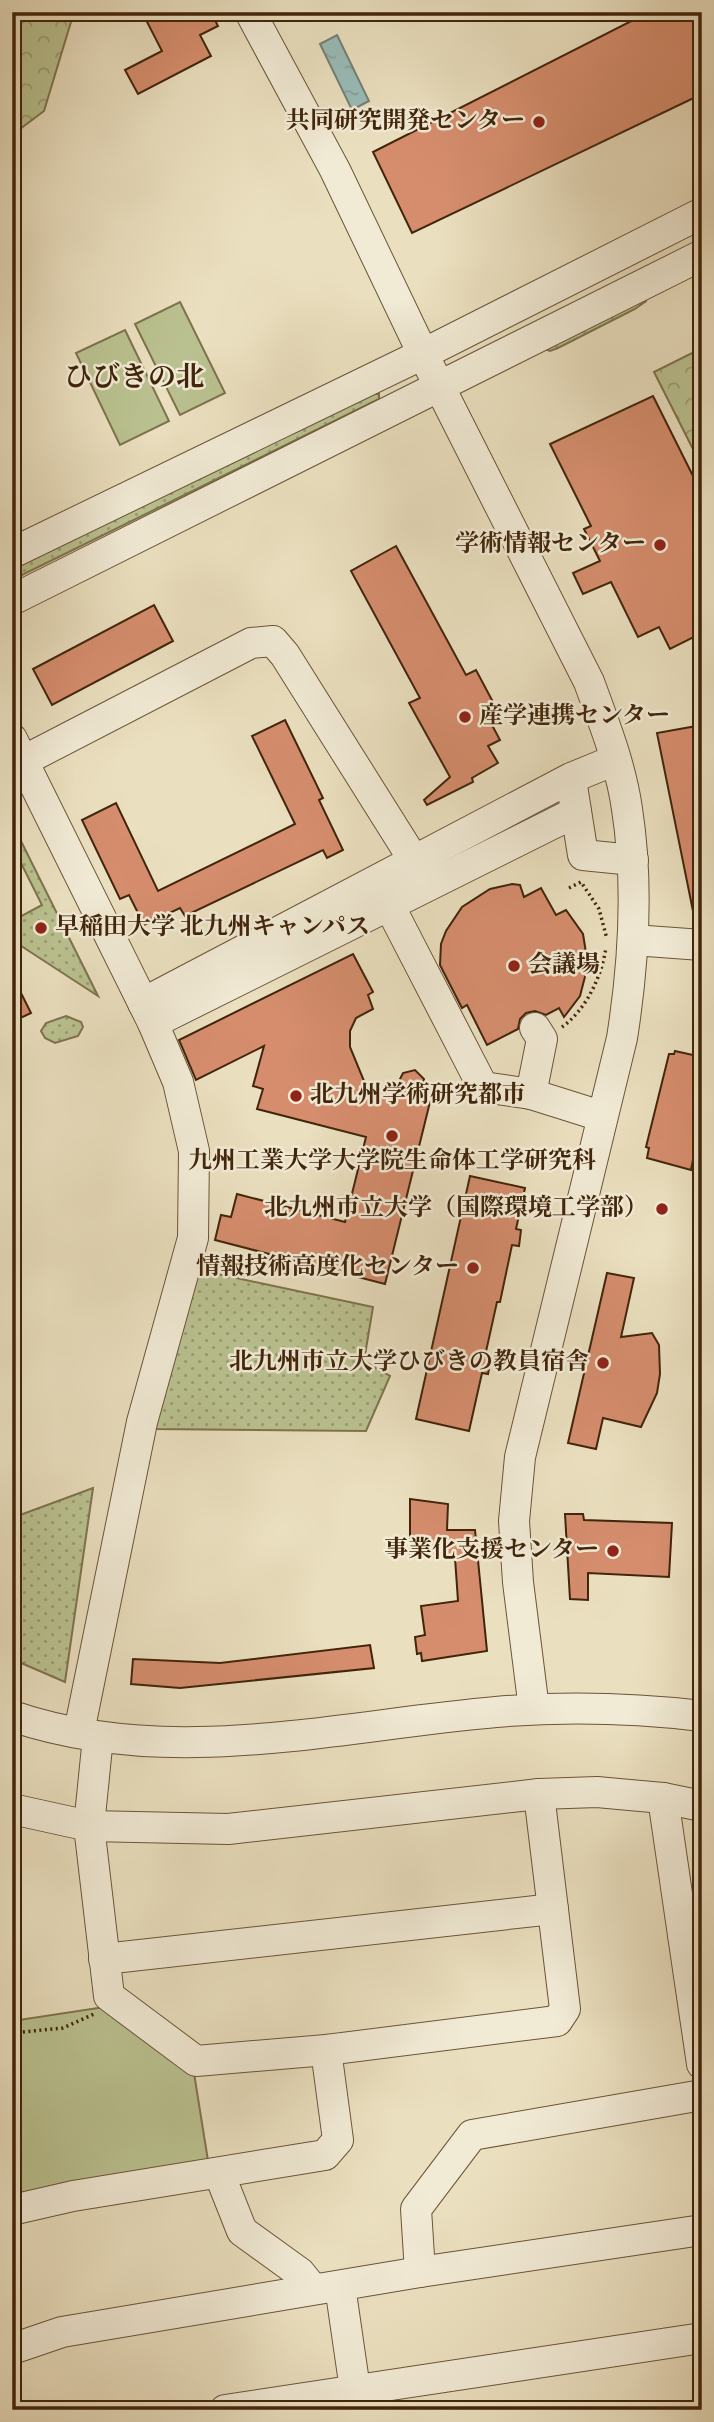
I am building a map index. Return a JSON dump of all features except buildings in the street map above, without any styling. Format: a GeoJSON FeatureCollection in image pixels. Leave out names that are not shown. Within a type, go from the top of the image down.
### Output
{"type":"FeatureCollection","features":[{"type":"Feature","properties":{"kind":"street"},"geometry":{"type":"LineString","coordinates":[[250,12],[335,170],[423,354],[589,681],[627,807],[633,860],[633,940],[632,975],[622,1038],[520,1457],[514,1521],[518,1582],[534,1709]]}},
{"type":"Feature","properties":{"kind":"street"},"geometry":{"type":"LineString","coordinates":[[12,553],[423,354],[702,214]]}},
{"type":"Feature","properties":{"kind":"street"},"geometry":{"type":"LineString","coordinates":[[12,600],[441,388],[702,255]]}},
{"type":"Feature","properties":{"kind":"street"},"geometry":{"type":"LineString","coordinates":[[415,862],[285,655],[273,641],[251,643],[18,750],[148,1013],[178,1082],[194,1151],[193,1238],[142,1422],[88,1735],[89,1826],[109,1996],[196,2061],[326,2050],[557,2021],[565,2009],[539,1794]]}},
{"type":"Feature","properties":{"kind":"street"},"geometry":{"type":"LineString","coordinates":[[148,1013],[415,862],[571,778],[615,760]]}},
{"type":"Feature","properties":{"kind":"street"},"geometry":{"type":"LineString","coordinates":[[571,778],[583,855],[633,860]]}},
{"type":"Feature","properties":{"kind":"street"},"geometry":{"type":"LineString","coordinates":[[148,1013],[389,905],[576,812]]}},
{"type":"Feature","properties":{"kind":"street"},"geometry":{"type":"LineString","coordinates":[[389,905],[483,1087],[531,1094],[601,1116]]}},
{"type":"Feature","properties":{"kind":"street"},"geometry":{"type":"LineString","coordinates":[[633,940],[702,945]]}},
{"type":"Feature","properties":{"kind":"street"},"geometry":{"type":"LineString","coordinates":[[531,1094],[538,1034]]}},
{"type":"Feature","properties":{"kind":"street"},"geometry":{"type":"LineString","coordinates":[[12,1716],[88,1735],[164,1743],[224,1743],[571,1707],[646,1709],[702,1717]]}},
{"type":"Feature","properties":{"kind":"street"},"geometry":{"type":"LineString","coordinates":[[12,1809],[89,1826],[229,1829],[539,1794],[597,1792],[663,1798],[702,1806]]}},
{"type":"Feature","properties":{"kind":"street"},"geometry":{"type":"LineString","coordinates":[[663,1798],[692,1937],[702,2064]]}},
{"type":"Feature","properties":{"kind":"street"},"geometry":{"type":"LineString","coordinates":[[104,1959],[553,1909]]}},
{"type":"Feature","properties":{"kind":"street"},"geometry":{"type":"LineString","coordinates":[[12,2210],[73,2196],[325,2155],[338,2140],[326,2050]]}},
{"type":"Feature","properties":{"kind":"street"},"geometry":{"type":"LineString","coordinates":[[420,2272],[416,2209],[472,2135],[702,2095]]}},
{"type":"Feature","properties":{"kind":"street"},"geometry":{"type":"LineString","coordinates":[[219,2173],[242,2231],[300,2273],[326,2288],[356,2401]]}},
{"type":"Feature","properties":{"kind":"street"},"geometry":{"type":"LineString","coordinates":[[12,2349],[62,2332],[420,2272],[702,2230]]}},
{"type":"Feature","properties":{"kind":"street"},"geometry":{"type":"LineString","coordinates":[[225,2410],[356,2401],[702,2337]]}},
{"type":"Feature","properties":{"kind":"path"},"geometry":{"type":"LineString","coordinates":[[538,1034],[566,1024],[587,1000],[604,964],[607,939],[599,909],[581,882],[569,888]]}},
{"type":"Feature","properties":{"kind":"path"},"geometry":{"type":"LineString","coordinates":[[12,2033],[63,2028],[93,2014],[104,2018]]}},
{"type":"Feature","properties":{"kind":"green space"},"geometry":{"type":"Polygon","coordinates":[[[12,12],[74,12],[44,111],[12,135],[12,12]]]}},
{"type":"Feature","properties":{"kind":"green space"},"geometry":{"type":"Polygon","coordinates":[[[643,292],[646,301],[635,309],[558,348],[550,351],[542,348],[643,292]]]}},
{"type":"Feature","properties":{"kind":"green space"},"geometry":{"type":"Polygon","coordinates":[[[180,302],[225,393],[180,415],[135,324],[180,302]]]}},
{"type":"Feature","properties":{"kind":"green space"},"geometry":{"type":"Polygon","coordinates":[[[125,330],[169,421],[120,445],[76,353],[125,330]]]}},
{"type":"Feature","properties":{"kind":"green space"},"geometry":{"type":"Polygon","coordinates":[[[702,348],[702,467],[654,372],[702,348]]]}},
{"type":"Feature","properties":{"kind":"green space"},"geometry":{"type":"Polygon","coordinates":[[[379,394],[379,399],[12,580],[12,564],[213,464],[296,432],[379,394]]]}},
{"type":"Feature","properties":{"kind":"green space"},"geometry":{"type":"Polygon","coordinates":[[[12,823],[98,996],[12,940],[12,921],[42,905],[12,845],[12,823]]]}},
{"type":"Feature","properties":{"kind":"green space"},"geometry":{"type":"Polygon","coordinates":[[[66,1016],[81,1022],[83,1027],[78,1036],[55,1043],[45,1038],[41,1031],[46,1023],[66,1016]]]}},
{"type":"Feature","properties":{"kind":"green space"},"geometry":{"type":"Polygon","coordinates":[[[194,1269],[373,1307],[364,1361],[390,1376],[366,1431],[152,1429],[194,1269]]]}},
{"type":"Feature","properties":{"kind":"green space"},"geometry":{"type":"Polygon","coordinates":[[[93,1488],[65,1682],[12,1659],[12,1518],[93,1488]]]}},
{"type":"Feature","properties":{"kind":"green space"},"geometry":{"type":"Polygon","coordinates":[[[111,2006],[194,2073],[209,2167],[17,2197],[12,2181],[12,2021],[111,2006]]]}},
{"type":"Feature","properties":{"kind":"water"},"geometry":{"type":"Polygon","coordinates":[[[337,35],[369,101],[352,110],[320,44],[337,35]]]}},
{"type":"Feature","properties":{"kind":"place","name":"共同研究開発センター"},"geometry":{"type":"Point","coordinates":[539,122]}},
{"type":"Feature","properties":{"kind":"place","name":"学術情報センター"},"geometry":{"type":"Point","coordinates":[660,545]}},
{"type":"Feature","properties":{"kind":"place","name":"産学連携センター"},"geometry":{"type":"Point","coordinates":[465,717]}},
{"type":"Feature","properties":{"kind":"place","name":"早稲田大学 北九州キャンパス"},"geometry":{"type":"Point","coordinates":[41,928]}},
{"type":"Feature","properties":{"kind":"place","name":"会議場"},"geometry":{"type":"Point","coordinates":[514,966]}},
{"type":"Feature","properties":{"kind":"place","name":"北九州学術研究都市"},"geometry":{"type":"Point","coordinates":[296,1096]}},
{"type":"Feature","properties":{"kind":"place","name":"九州工業大学大学院生命体工学研究科"},"geometry":{"type":"Point","coordinates":[392,1136]}},
{"type":"Feature","properties":{"kind":"place","name":"北九州市立大学（国際環境工学部）"},"geometry":{"type":"Point","coordinates":[662,1209]}},
{"type":"Feature","properties":{"kind":"place","name":"情報技術高度化センター"},"geometry":{"type":"Point","coordinates":[473,1268]}},
{"type":"Feature","properties":{"kind":"place","name":"北九州市立大学ひびきの教員宿舎"},"geometry":{"type":"Point","coordinates":[603,1363]}},
{"type":"Feature","properties":{"kind":"place","name":"事業化支援センター"},"geometry":{"type":"Point","coordinates":[613,1551]}},
{"type":"Feature","properties":{"kind":"district","name":"ひびきの北"},"geometry":{"type":"Point","coordinates":[134,378]}}]}
